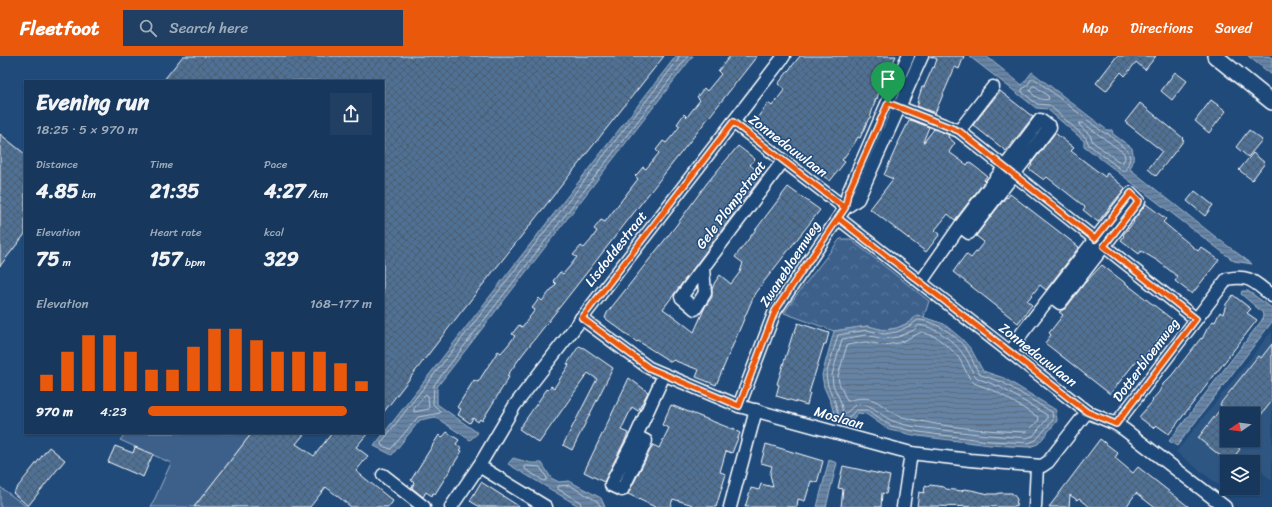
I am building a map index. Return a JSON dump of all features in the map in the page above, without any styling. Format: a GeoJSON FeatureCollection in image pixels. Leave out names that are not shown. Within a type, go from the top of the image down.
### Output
{"type":"FeatureCollection","features":[{"type":"Feature","properties":{"kind":"street","name":"Lisdoddestraat"},"geometry":{"type":"LineString","coordinates":[[450,507],[479,466],[515,405],[784,56]]}},
{"type":"Feature","properties":{"kind":"street","name":"Zwanebloemweg"},"geometry":{"type":"LineString","coordinates":[[739,406],[775,311],[841,213],[858,199],[893,105],[908,56]]}},
{"type":"Feature","properties":{"kind":"street","name":"Zwanebloemweg"},"geometry":{"type":"LineString","coordinates":[[893,105],[922,56]]}},
{"type":"Feature","properties":{"kind":"street"},"geometry":{"type":"LineString","coordinates":[[1215,56],[1272,102]]}},
{"type":"Feature","properties":{"kind":"street"},"geometry":{"type":"LineString","coordinates":[[959,131],[993,87]]}},
{"type":"Feature","properties":{"kind":"street"},"geometry":{"type":"LineString","coordinates":[[893,105],[959,131],[1196,319]]}},
{"type":"Feature","properties":{"kind":"street","name":"Zonnedauwlaan"},"geometry":{"type":"LineString","coordinates":[[733,122],[783,161],[920,282],[1087,412],[1116,424],[1225,507]]}},
{"type":"Feature","properties":{"kind":"street","name":"Gele Plompstraat"},"geometry":{"type":"LineString","coordinates":[[703,268],[783,161]]}},
{"type":"Feature","properties":{"kind":"street"},"geometry":{"type":"LineString","coordinates":[[920,282],[960,226],[1010,171]]}},
{"type":"Feature","properties":{"kind":"street"},"geometry":{"type":"LineString","coordinates":[[1012,353],[1022,333],[1051,296],[1100,242]]}},
{"type":"Feature","properties":{"kind":"street","name":"Dotterbloemweg"},"geometry":{"type":"LineString","coordinates":[[1116,424],[1227,279],[1238,276],[1250,279],[1272,296]]}},
{"type":"Feature","properties":{"kind":"street","name":"Moslaan"},"geometry":{"type":"LineString","coordinates":[[582,318],[649,368],[739,406],[911,453],[1036,466]]}},
{"type":"Feature","properties":{"kind":"street"},"geometry":{"type":"LineString","coordinates":[[636,436],[664,375]]}},
{"type":"Feature","properties":{"kind":"street"},"geometry":{"type":"LineString","coordinates":[[730,507],[756,410]]}},
{"type":"Feature","properties":{"kind":"street"},"geometry":{"type":"LineString","coordinates":[[1035,507],[1036,466],[1042,466],[1048,462],[1087,412]]}},
{"type":"Feature","properties":{"kind":"street"},"geometry":{"type":"LineString","coordinates":[[902,507],[911,453]]}},
{"type":"Feature","properties":{"kind":"street"},"geometry":{"type":"LineString","coordinates":[[479,466],[546,507]]}},
{"type":"Feature","properties":{"kind":"street"},"geometry":{"type":"LineString","coordinates":[[383,475],[424,507]]}},
{"type":"Feature","properties":{"kind":"shaded area"},"geometry":{"type":"Polygon","coordinates":[[[1272,331],[1272,481],[1260,469],[1260,455],[1220,455],[1220,486],[1176,452],[1272,331]]]}},
{"type":"Feature","properties":{"kind":"green space"},"geometry":{"type":"Polygon","coordinates":[[[840,239],[850,239],[929,301],[924,317],[917,315],[910,322],[897,328],[884,330],[867,326],[834,331],[784,313],[840,239]]]}},
{"type":"Feature","properties":{"kind":"green space"},"geometry":{"type":"Polygon","coordinates":[[[125,434],[251,434],[194,507],[151,507],[171,463],[120,440],[125,434]]]}},
{"type":"Feature","properties":{"kind":"green space"},"geometry":{"type":"Polygon","coordinates":[[[0,487],[27,507],[0,507],[0,487]]]}},
{"type":"Feature","properties":{"kind":"water"},"geometry":{"type":"Polygon","coordinates":[[[676,56],[693,56],[437,387],[437,404],[478,433],[470,440],[435,417],[420,420],[392,455],[374,446],[676,56]]]}},
{"type":"Feature","properties":{"kind":"water"},"geometry":{"type":"Polygon","coordinates":[[[969,56],[986,56],[1022,85],[1032,72],[1107,130],[1112,130],[1113,134],[1132,148],[1133,159],[1130,169],[1252,264],[1234,261],[1084,146],[1084,141],[1047,109],[1036,108],[969,56]]]}},
{"type":"Feature","properties":{"kind":"water"},"geometry":{"type":"Polygon","coordinates":[[[1248,56],[1269,56],[1272,58],[1272,75],[1248,56]]]}},
{"type":"Feature","properties":{"kind":"water"},"geometry":{"type":"Polygon","coordinates":[[[1242,291],[1248,291],[1272,308],[1272,322],[1177,446],[1169,441],[1262,320],[1262,312],[1241,294],[1242,291]]]}},
{"type":"Feature","properties":{"kind":"water"},"geometry":{"type":"Polygon","coordinates":[[[917,315],[944,324],[962,339],[971,349],[983,371],[1004,378],[1056,410],[1057,421],[1038,444],[1029,447],[990,445],[918,436],[889,430],[866,414],[858,413],[848,425],[836,421],[831,403],[824,387],[822,375],[834,331],[868,326],[884,330],[897,328],[910,322],[917,315]]]}},
{"type":"Feature","properties":{"kind":"water"},"geometry":{"type":"Polygon","coordinates":[[[513,458],[531,463],[542,463],[551,478],[559,482],[569,481],[601,498],[605,507],[580,507],[508,464],[513,458]]]}},
{"type":"Feature","properties":{"kind":"water"},"geometry":{"type":"Polygon","coordinates":[[[829,460],[837,463],[826,507],[817,507],[829,460]]]}},
{"type":"Feature","properties":{"kind":"building"},"geometry":{"type":"Polygon","coordinates":[[[183,56],[664,56],[384,412],[384,80],[164,80],[183,56]]]}},
{"type":"Feature","properties":{"kind":"building"},"geometry":{"type":"Polygon","coordinates":[[[730,56],[757,56],[522,355],[507,376],[509,377],[482,421],[480,419],[478,422],[473,418],[470,423],[458,415],[461,409],[457,407],[474,380],[478,382],[498,351],[501,353],[515,336],[512,334],[519,325],[522,327],[535,310],[532,308],[539,298],[542,301],[556,284],[553,281],[560,272],[563,274],[577,257],[573,255],[581,246],[584,248],[591,240],[597,231],[594,229],[601,220],[605,222],[638,179],[635,176],[643,167],[646,169],[659,153],[656,150],[663,141],[666,143],[673,135],[680,126],[677,124],[684,114],[687,117],[700,100],[697,97],[704,88],[707,91],[721,74],[718,71],[730,56]]]}},
{"type":"Feature","properties":{"kind":"building"},"geometry":{"type":"Polygon","coordinates":[[[800,56],[896,56],[881,89],[880,88],[870,118],[860,138],[858,137],[842,160],[845,162],[830,181],[779,142],[781,139],[765,133],[766,132],[755,121],[768,103],[772,106],[785,89],[778,84],[800,56]]]}},
{"type":"Feature","properties":{"kind":"building"},"geometry":{"type":"Polygon","coordinates":[[[930,56],[964,56],[959,69],[955,67],[935,113],[917,106],[922,87],[924,87],[937,59],[930,56]]]}},
{"type":"Feature","properties":{"kind":"building"},"geometry":{"type":"Polygon","coordinates":[[[1117,56],[1156,56],[1145,70],[1136,62],[1125,76],[1121,72],[1106,91],[1096,83],[1117,56]]]}},
{"type":"Feature","properties":{"kind":"building"},"geometry":{"type":"Polygon","coordinates":[[[1175,72],[1187,81],[1172,100],[1161,91],[1175,72]]]}},
{"type":"Feature","properties":{"kind":"building"},"geometry":{"type":"Polygon","coordinates":[[[1000,91],[1033,117],[1006,151],[973,125],[1000,91]]]}},
{"type":"Feature","properties":{"kind":"building"},"geometry":{"type":"Polygon","coordinates":[[[1211,100],[1226,111],[1209,133],[1195,121],[1211,100]]]}},
{"type":"Feature","properties":{"kind":"building"},"geometry":{"type":"Polygon","coordinates":[[[1140,103],[1184,140],[1156,176],[1148,169],[1162,151],[1125,122],[1140,103]]]}},
{"type":"Feature","properties":{"kind":"building"},"geometry":{"type":"Polygon","coordinates":[[[911,120],[929,127],[923,142],[934,129],[949,135],[948,137],[955,143],[949,152],[967,165],[969,162],[987,176],[984,180],[985,181],[955,220],[948,214],[935,230],[940,234],[926,252],[870,209],[893,179],[884,175],[899,141],[909,121],[911,120]]]}},
{"type":"Feature","properties":{"kind":"building"},"geometry":{"type":"Polygon","coordinates":[[[1249,130],[1262,140],[1248,157],[1236,147],[1249,130]]]}},
{"type":"Feature","properties":{"kind":"building"},"geometry":{"type":"Polygon","coordinates":[[[1055,133],[1074,148],[1071,151],[1105,177],[1107,173],[1125,188],[1098,222],[1083,210],[1085,207],[1047,177],[1044,180],[1029,169],[1032,165],[1031,164],[1055,133]]]}},
{"type":"Feature","properties":{"kind":"building"},"geometry":{"type":"Polygon","coordinates":[[[0,134],[24,153],[24,235],[0,266],[0,134]]]}},
{"type":"Feature","properties":{"kind":"building"},"geometry":{"type":"Polygon","coordinates":[[[738,146],[755,159],[750,165],[763,175],[663,309],[694,332],[705,307],[712,297],[712,289],[715,282],[720,275],[731,284],[740,272],[743,263],[735,257],[788,187],[820,210],[755,293],[716,385],[696,377],[699,370],[673,360],[671,362],[638,341],[637,342],[605,318],[607,313],[675,227],[707,183],[738,146]]]}},
{"type":"Feature","properties":{"kind":"building"},"geometry":{"type":"Polygon","coordinates":[[[1253,153],[1265,163],[1252,180],[1239,170],[1253,153]]]}},
{"type":"Feature","properties":{"kind":"building"},"geometry":{"type":"Polygon","coordinates":[[[1195,191],[1213,205],[1205,216],[1187,201],[1195,191]]]}},
{"type":"Feature","properties":{"kind":"building"},"geometry":{"type":"Polygon","coordinates":[[[1010,194],[1079,247],[1046,290],[1040,285],[1027,301],[1032,305],[1018,323],[953,272],[966,254],[971,258],[984,242],[976,236],[1006,197],[1007,198],[1010,194]]]}},
{"type":"Feature","properties":{"kind":"building"},"geometry":{"type":"Polygon","coordinates":[[[1146,204],[1166,219],[1163,222],[1198,251],[1201,247],[1219,260],[1192,294],[1175,281],[1178,277],[1158,261],[1141,251],[1139,254],[1121,240],[1124,236],[1123,235],[1146,204]]]}},
{"type":"Feature","properties":{"kind":"building"},"geometry":{"type":"Polygon","coordinates":[[[1102,265],[1173,320],[1140,362],[1137,360],[1110,394],[1045,343],[1051,335],[1049,333],[1063,315],[1059,312],[1066,308],[1084,284],[1102,265]]]}},
{"type":"Feature","properties":{"kind":"building"},"geometry":{"type":"Polygon","coordinates":[[[1233,295],[1251,309],[1247,313],[1257,320],[1169,434],[1156,425],[1153,428],[1139,417],[1153,401],[1152,400],[1159,392],[1163,384],[1172,375],[1201,338],[1202,339],[1213,321],[1215,322],[1220,312],[1223,314],[1226,304],[1233,295]]]}},
{"type":"Feature","properties":{"kind":"building"},"geometry":{"type":"Polygon","coordinates":[[[798,323],[829,333],[826,344],[824,344],[809,393],[807,405],[776,396],[779,385],[777,384],[793,333],[794,334],[798,323]]]}},
{"type":"Feature","properties":{"kind":"building"},"geometry":{"type":"Polygon","coordinates":[[[1272,344],[1272,401],[1260,416],[1260,407],[1222,407],[1220,404],[1258,356],[1261,358],[1272,344]]]}},
{"type":"Feature","properties":{"kind":"building"},"geometry":{"type":"Polygon","coordinates":[[[579,346],[613,368],[572,450],[563,445],[597,379],[588,373],[539,443],[519,429],[547,389],[548,390],[551,386],[554,388],[579,346]]]}},
{"type":"Feature","properties":{"kind":"building"},"geometry":{"type":"Polygon","coordinates":[[[629,378],[648,392],[638,411],[632,407],[621,430],[628,433],[604,482],[584,472],[629,378]]]}},
{"type":"Feature","properties":{"kind":"building"},"geometry":{"type":"Polygon","coordinates":[[[671,405],[732,429],[734,428],[740,433],[732,453],[726,451],[720,472],[726,474],[716,507],[692,507],[693,505],[673,499],[670,507],[655,507],[628,494],[653,445],[659,448],[669,428],[662,425],[671,405]]]}},
{"type":"Feature","properties":{"kind":"building"},"geometry":{"type":"Polygon","coordinates":[[[1220,410],[1220,447],[1237,447],[1240,449],[1235,455],[1220,456],[1198,438],[1220,410]]]}},
{"type":"Feature","properties":{"kind":"building"},"geometry":{"type":"Polygon","coordinates":[[[447,432],[459,440],[456,444],[462,448],[460,450],[462,451],[435,494],[433,493],[432,496],[426,492],[423,497],[412,488],[414,483],[411,480],[439,435],[442,438],[447,432]]]}},
{"type":"Feature","properties":{"kind":"building"},"geometry":{"type":"Polygon","coordinates":[[[251,434],[304,434],[296,444],[314,456],[331,434],[367,434],[356,447],[368,456],[356,471],[393,501],[389,507],[351,507],[326,487],[310,507],[194,507],[251,434]]]}},
{"type":"Feature","properties":{"kind":"building"},"geometry":{"type":"Polygon","coordinates":[[[1100,439],[1118,453],[1115,458],[1133,473],[1138,467],[1189,507],[1154,507],[1136,493],[1126,507],[1090,507],[1079,498],[1077,500],[1070,495],[1069,507],[1049,507],[1100,439]]]}},
{"type":"Feature","properties":{"kind":"building"},"geometry":{"type":"Polygon","coordinates":[[[766,444],[823,461],[817,483],[811,481],[805,501],[798,499],[797,507],[745,507],[751,488],[759,490],[761,484],[773,487],[770,474],[772,466],[761,463],[766,444]]]}},
{"type":"Feature","properties":{"kind":"building"},"geometry":{"type":"Polygon","coordinates":[[[115,446],[133,453],[135,447],[153,454],[143,477],[108,462],[115,446]]]}},
{"type":"Feature","properties":{"kind":"building"},"geometry":{"type":"Polygon","coordinates":[[[49,447],[65,460],[28,506],[13,493],[49,447]]]}},
{"type":"Feature","properties":{"kind":"building"},"geometry":{"type":"Polygon","coordinates":[[[843,466],[890,476],[886,494],[882,493],[881,507],[841,507],[843,489],[838,488],[843,466]]]}},
{"type":"Feature","properties":{"kind":"building"},"geometry":{"type":"Polygon","coordinates":[[[481,482],[520,507],[480,507],[470,501],[481,482]]]}},
{"type":"Feature","properties":{"kind":"building"},"geometry":{"type":"Polygon","coordinates":[[[930,485],[944,487],[946,489],[962,491],[964,489],[989,494],[1012,493],[1017,499],[1016,507],[917,506],[919,492],[924,493],[925,486],[928,487],[930,485]]]}},
{"type":"Feature","properties":{"kind":"route"},"geometry":{"type":"LineString","coordinates":[[888,103],[848,193],[845,208],[838,218],[811,258],[809,260],[775,311],[739,406],[649,368],[582,318],[733,122],[845,208],[838,218],[1087,412],[1116,424],[1196,319],[1104,246],[1139,201],[1131,193],[1095,239],[959,131],[888,103]]}}]}
